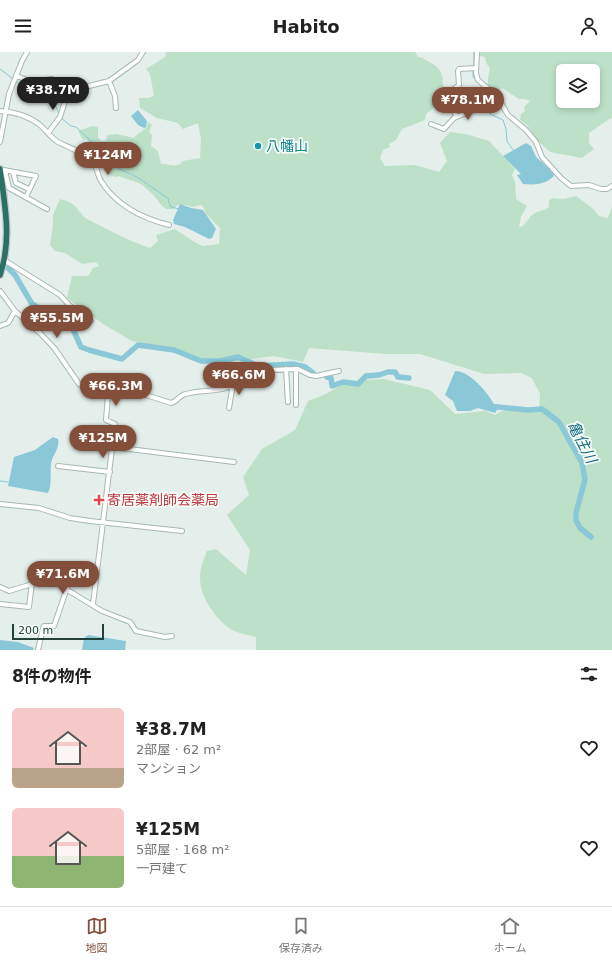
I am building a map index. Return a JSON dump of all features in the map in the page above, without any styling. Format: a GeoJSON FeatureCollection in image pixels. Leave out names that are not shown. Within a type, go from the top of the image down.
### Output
{"type":"FeatureCollection","features":[{"type":"Feature","properties":{"kind":"highway"},"geometry":{"type":"LineString","coordinates":[[0,275],[3,256],[8,241],[7,217],[1,181],[2,169]]}},
{"type":"Feature","properties":{"kind":"street"},"geometry":{"type":"LineString","coordinates":[[0,142],[9,94],[28,52]]}},
{"type":"Feature","properties":{"kind":"street"},"geometry":{"type":"LineString","coordinates":[[48,133],[60,117],[67,95],[85,87],[109,81],[138,60],[144,52]]}},
{"type":"Feature","properties":{"kind":"street"},"geometry":{"type":"LineString","coordinates":[[477,52],[476,77],[478,80],[497,96],[508,115],[526,130],[536,142],[542,157],[566,183],[578,186],[589,185],[601,189],[607,189],[612,186]]}},
{"type":"Feature","properties":{"kind":"street"},"geometry":{"type":"LineString","coordinates":[[456,117],[451,97],[454,89],[459,84],[458,71],[459,69],[476,68]]}},
{"type":"Feature","properties":{"kind":"street"},"geometry":{"type":"LineString","coordinates":[[16,76],[34,83],[52,79],[58,83],[67,95]]}},
{"type":"Feature","properties":{"kind":"street"},"geometry":{"type":"LineString","coordinates":[[109,81],[115,96],[116,108]]}},
{"type":"Feature","properties":{"kind":"street"},"geometry":{"type":"LineString","coordinates":[[431,124],[444,129],[456,117],[474,110],[483,109],[490,90]]}},
{"type":"Feature","properties":{"kind":"street"},"geometry":{"type":"LineString","coordinates":[[0,111],[6,111],[29,118],[38,123],[56,141],[92,161],[96,165],[100,179],[106,188],[127,208],[154,221],[169,225]]}},
{"type":"Feature","properties":{"kind":"street"},"geometry":{"type":"LineString","coordinates":[[2,169],[36,176],[26,197]]}},
{"type":"Feature","properties":{"kind":"street"},"geometry":{"type":"LineString","coordinates":[[2,169],[9,188],[47,209]]}},
{"type":"Feature","properties":{"kind":"street"},"geometry":{"type":"LineString","coordinates":[[13,172],[16,183],[29,189]]}},
{"type":"Feature","properties":{"kind":"street"},"geometry":{"type":"LineString","coordinates":[[3,256],[60,295],[70,306],[91,321]]}},
{"type":"Feature","properties":{"kind":"street"},"geometry":{"type":"LineString","coordinates":[[0,291],[15,311],[41,334],[54,349],[78,384],[97,393],[108,395],[143,394],[170,404],[174,403],[183,394],[199,390],[226,388],[230,385],[236,375],[244,371],[296,369],[310,376],[339,371]]}},
{"type":"Feature","properties":{"kind":"street"},"geometry":{"type":"LineString","coordinates":[[0,326],[8,323],[15,311]]}},
{"type":"Feature","properties":{"kind":"street"},"geometry":{"type":"LineString","coordinates":[[286,369],[288,402]]}},
{"type":"Feature","properties":{"kind":"street"},"geometry":{"type":"LineString","coordinates":[[296,369],[296,405]]}},
{"type":"Feature","properties":{"kind":"street"},"geometry":{"type":"LineString","coordinates":[[229,408],[232,390],[230,385]]}},
{"type":"Feature","properties":{"kind":"street"},"geometry":{"type":"LineString","coordinates":[[93,604],[115,424],[106,420],[108,395]]}},
{"type":"Feature","properties":{"kind":"street"},"geometry":{"type":"LineString","coordinates":[[113,447],[234,462]]}},
{"type":"Feature","properties":{"kind":"street"},"geometry":{"type":"LineString","coordinates":[[58,466],[110,472]]}},
{"type":"Feature","properties":{"kind":"street"},"geometry":{"type":"LineString","coordinates":[[0,504],[28,506],[70,518],[182,531]]}},
{"type":"Feature","properties":{"kind":"street"},"geometry":{"type":"LineString","coordinates":[[0,587],[9,591],[32,583],[56,583],[67,588],[102,610],[130,622],[136,631],[164,637],[172,636]]}},
{"type":"Feature","properties":{"kind":"street"},"geometry":{"type":"LineString","coordinates":[[0,604],[29,607],[32,583]]}},
{"type":"Feature","properties":{"kind":"street"},"geometry":{"type":"LineString","coordinates":[[38,650],[43,628],[44,626],[54,626],[67,588]]}},
{"type":"Feature","properties":{"kind":"green space"},"geometry":{"type":"Polygon","coordinates":[[[166,52],[415,52],[418,57],[423,58],[439,69],[443,78],[442,101],[426,114],[425,120],[402,129],[396,140],[389,144],[390,147],[383,150],[380,158],[385,166],[415,165],[439,172],[447,161],[440,143],[450,132],[466,134],[489,141],[515,169],[512,175],[515,182],[516,199],[527,206],[521,217],[519,228],[533,214],[549,207],[549,200],[553,198],[563,199],[576,196],[592,208],[599,216],[608,218],[612,206],[612,650],[256,650],[256,637],[232,630],[215,614],[203,593],[200,578],[202,564],[207,551],[216,549],[246,575],[250,550],[227,515],[249,495],[243,477],[262,449],[295,430],[308,401],[326,394],[348,381],[384,379],[430,390],[455,414],[485,411],[495,415],[511,409],[539,410],[540,394],[532,378],[521,373],[484,374],[420,354],[385,354],[309,348],[303,362],[274,356],[217,364],[173,349],[132,341],[103,324],[67,298],[72,276],[88,276],[93,268],[99,266],[96,262],[82,264],[65,253],[55,251],[50,245],[53,215],[60,199],[71,203],[89,220],[127,239],[150,248],[158,241],[156,235],[175,229],[203,246],[219,244],[220,228],[207,215],[202,205],[192,207],[178,205],[173,209],[166,209],[144,186],[119,176],[115,177],[108,174],[107,163],[86,139],[83,140],[78,131],[92,126],[98,127],[98,137],[101,141],[106,141],[107,135],[117,134],[134,138],[146,128],[148,122],[152,125],[149,132],[152,135],[151,146],[158,151],[161,164],[178,165],[183,161],[200,158],[201,139],[198,123],[183,129],[178,123],[157,118],[140,108],[139,98],[154,96],[150,74],[146,69],[165,57],[166,52]]]}},
{"type":"Feature","properties":{"kind":"green space"},"geometry":{"type":"Polygon","coordinates":[[[480,52],[612,52],[612,119],[611,118],[589,133],[589,143],[594,149],[582,158],[550,152],[537,140],[527,125],[520,120],[521,114],[525,111],[524,107],[530,101],[519,99],[502,88],[496,93],[488,86],[490,68],[486,63],[485,57],[480,56],[480,52]]]}},
{"type":"Feature","properties":{"kind":"water"},"geometry":{"type":"Polygon","coordinates":[[[138,110],[147,121],[146,127],[144,128],[138,125],[131,116],[138,110]]]}},
{"type":"Feature","properties":{"kind":"water"},"geometry":{"type":"Polygon","coordinates":[[[526,143],[531,146],[536,157],[553,172],[554,176],[547,181],[539,184],[523,184],[517,175],[521,174],[503,156],[526,143]]]}},
{"type":"Feature","properties":{"kind":"water"},"geometry":{"type":"Polygon","coordinates":[[[180,204],[203,210],[216,229],[212,238],[209,239],[185,227],[174,224],[173,220],[180,204]]]}},
{"type":"Feature","properties":{"kind":"water"},"geometry":{"type":"Polygon","coordinates":[[[455,371],[467,375],[480,385],[497,410],[495,413],[478,408],[470,411],[457,411],[453,401],[445,395],[455,371]]]}},
{"type":"Feature","properties":{"kind":"water"},"geometry":{"type":"Polygon","coordinates":[[[53,437],[58,439],[58,443],[51,464],[48,493],[8,486],[14,457],[35,450],[53,437]]]}},
{"type":"Feature","properties":{"kind":"water"},"geometry":{"type":"Polygon","coordinates":[[[88,635],[126,641],[125,650],[82,650],[84,638],[88,635]]]}},
{"type":"Feature","properties":{"kind":"water"},"geometry":{"type":"Polygon","coordinates":[[[0,640],[18,642],[34,648],[33,650],[0,650],[0,640]]]}},
{"type":"Feature","properties":{"kind":"waterway"},"geometry":{"type":"LineString","coordinates":[[474,52],[474,67]]}},
{"type":"Feature","properties":{"kind":"waterway"},"geometry":{"type":"LineString","coordinates":[[0,69],[13,79]]}},
{"type":"Feature","properties":{"kind":"waterway"},"geometry":{"type":"LineString","coordinates":[[473,70],[473,77],[477,81]]}},
{"type":"Feature","properties":{"kind":"waterway"},"geometry":{"type":"LineString","coordinates":[[16,81],[33,94],[50,96],[59,113]]}},
{"type":"Feature","properties":{"kind":"waterway"},"geometry":{"type":"LineString","coordinates":[[487,103],[490,114],[503,120],[506,129],[507,141],[513,150]]}},
{"type":"Feature","properties":{"kind":"waterway"},"geometry":{"type":"LineString","coordinates":[[61,118],[71,126],[76,127],[107,156],[117,168],[137,177],[169,199],[168,200],[171,207],[179,209]]}},
{"type":"Feature","properties":{"kind":"waterway","name":"亀住川"},"geometry":{"type":"LineString","coordinates":[[7,267],[15,275],[32,304],[72,327],[81,347],[89,350],[122,359],[138,345],[174,350],[201,361],[220,361],[238,357],[258,366],[293,364],[305,367],[313,373]]}},
{"type":"Feature","properties":{"kind":"waterway","name":"亀住川"},"geometry":{"type":"LineString","coordinates":[[327,377],[331,378],[332,386],[343,382],[358,384],[366,376],[379,375],[388,372],[395,372],[398,377],[409,378]]}},
{"type":"Feature","properties":{"kind":"waterway","name":"亀住川"},"geometry":{"type":"LineString","coordinates":[[489,406],[528,410],[542,409],[559,422],[582,463],[585,479],[576,513],[576,520],[580,528],[591,537]]}},
{"type":"Feature","properties":{"kind":"waterway"},"geometry":{"type":"LineString","coordinates":[[0,481],[8,482]]}},
{"type":"Feature","properties":{"kind":"place","name":"八幡山"},"geometry":{"type":"Point","coordinates":[258,146]}},
{"type":"Feature","properties":{"kind":"place","name":"寄居薬剤師会薬局"},"geometry":{"type":"Point","coordinates":[99,500]}}]}
